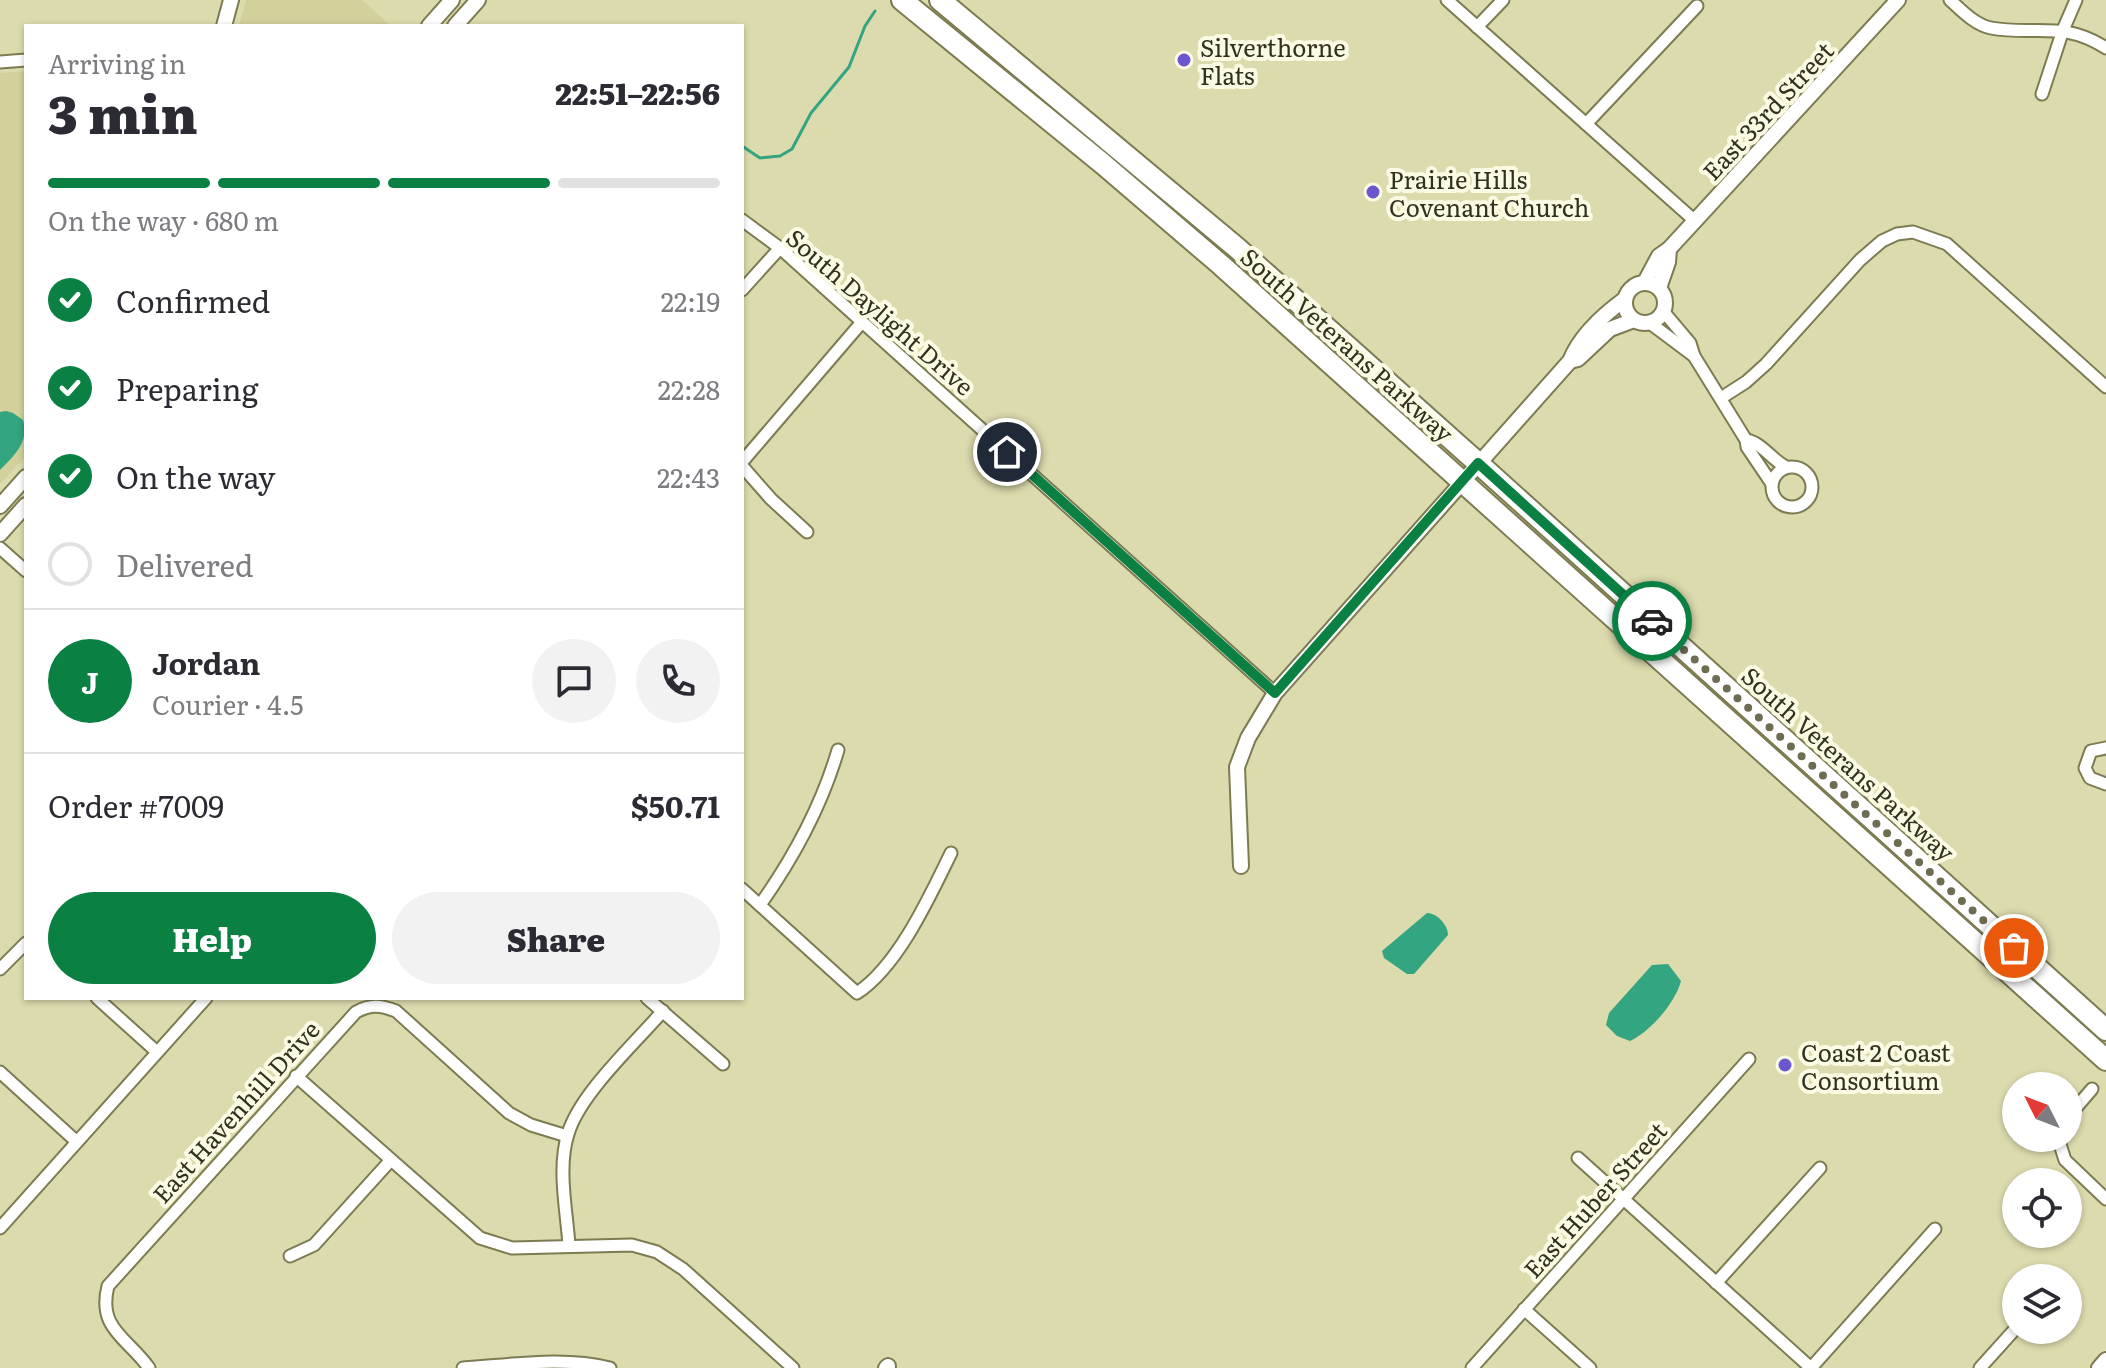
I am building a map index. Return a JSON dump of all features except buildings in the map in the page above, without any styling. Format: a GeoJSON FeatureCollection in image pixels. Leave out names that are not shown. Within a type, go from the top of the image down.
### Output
{"type":"FeatureCollection","features":[{"type":"Feature","properties":{"kind":"highway","name":"South Veterans Parkway"},"geometry":{"type":"LineString","coordinates":[[902,0],[1157,210],[2106,1060]]}},
{"type":"Feature","properties":{"kind":"highway","name":"South Veterans Parkway"},"geometry":{"type":"LineString","coordinates":[[940,0],[1237,248],[2106,1030]]}},
{"type":"Feature","properties":{"kind":"street"},"geometry":{"type":"LineString","coordinates":[[225,24],[231,0]]}},
{"type":"Feature","properties":{"kind":"street"},"geometry":{"type":"LineString","coordinates":[[431,24],[452,0]]}},
{"type":"Feature","properties":{"kind":"street"},"geometry":{"type":"LineString","coordinates":[[457,24],[478,0]]}},
{"type":"Feature","properties":{"kind":"street"},"geometry":{"type":"LineString","coordinates":[[1447,0],[1695,221]]}},
{"type":"Feature","properties":{"kind":"street"},"geometry":{"type":"LineString","coordinates":[[1477,27],[1503,0]]}},
{"type":"Feature","properties":{"kind":"street","name":"East 33rd Street"},"geometry":{"type":"LineString","coordinates":[[1241,866],[1237,767],[1248,738],[1275,693],[1570,361],[1575,348],[1591,330],[1625,299],[1632,287],[1652,285],[1659,256],[1669,249],[1898,0]]}},
{"type":"Feature","properties":{"kind":"street"},"geometry":{"type":"LineString","coordinates":[[1950,0],[1969,17],[1989,28],[2063,30],[2092,39],[2106,48]]}},
{"type":"Feature","properties":{"kind":"street"},"geometry":{"type":"LineString","coordinates":[[2042,94],[2076,0]]}},
{"type":"Feature","properties":{"kind":"street"},"geometry":{"type":"LineString","coordinates":[[1586,124],[1697,6]]}},
{"type":"Feature","properties":{"kind":"street"},"geometry":{"type":"LineString","coordinates":[[0,62],[24,60]]}},
{"type":"Feature","properties":{"kind":"street","name":"South Daylight Drive"},"geometry":{"type":"LineString","coordinates":[[744,221],[780,248],[1275,693]]}},
{"type":"Feature","properties":{"kind":"street"},"geometry":{"type":"LineString","coordinates":[[1721,398],[1766,364],[1860,260],[1882,241],[1897,234],[1913,232],[1947,244],[2106,387]]}},
{"type":"Feature","properties":{"kind":"street"},"geometry":{"type":"LineString","coordinates":[[744,288],[780,248]]}},
{"type":"Feature","properties":{"kind":"street"},"geometry":{"type":"LineString","coordinates":[[1650,323],[1663,311],[1665,300],[1652,285]]}},
{"type":"Feature","properties":{"kind":"street"},"geometry":{"type":"LineString","coordinates":[[1625,299],[1627,313],[1634,320],[1650,323],[1694,356]]}},
{"type":"Feature","properties":{"kind":"street"},"geometry":{"type":"LineString","coordinates":[[1663,311],[1690,343],[1694,356],[1772,484],[1775,496],[1784,505],[1796,506],[1807,499],[1812,487],[1807,474],[1796,467],[1786,467],[1778,472],[1772,484]]}},
{"type":"Feature","properties":{"kind":"street","name":"East 33rd Street"},"geometry":{"type":"LineString","coordinates":[[1570,361],[1578,359],[1610,329],[1634,320]]}},
{"type":"Feature","properties":{"kind":"street"},"geometry":{"type":"LineString","coordinates":[[744,462],[862,322]]}},
{"type":"Feature","properties":{"kind":"street"},"geometry":{"type":"LineString","coordinates":[[1746,440],[1754,441],[1786,467]]}},
{"type":"Feature","properties":{"kind":"street"},"geometry":{"type":"LineString","coordinates":[[744,466],[771,499],[807,532]]}},
{"type":"Feature","properties":{"kind":"street"},"geometry":{"type":"LineString","coordinates":[[0,506],[24,479]]}},
{"type":"Feature","properties":{"kind":"street"},"geometry":{"type":"LineString","coordinates":[[0,534],[24,507]]}},
{"type":"Feature","properties":{"kind":"street"},"geometry":{"type":"LineString","coordinates":[[0,548],[24,569]]}},
{"type":"Feature","properties":{"kind":"street"},"geometry":{"type":"LineString","coordinates":[[2106,748],[2091,751],[2085,768],[2090,778],[2106,784]]}},
{"type":"Feature","properties":{"kind":"street"},"geometry":{"type":"LineString","coordinates":[[760,905],[803,839],[838,750]]}},
{"type":"Feature","properties":{"kind":"street"},"geometry":{"type":"LineString","coordinates":[[744,891],[857,993],[886,969],[935,887],[951,853]]}},
{"type":"Feature","properties":{"kind":"street"},"geometry":{"type":"LineString","coordinates":[[0,969],[24,945]]}},
{"type":"Feature","properties":{"kind":"street"},"geometry":{"type":"LineString","coordinates":[[99,1000],[157,1052]]}},
{"type":"Feature","properties":{"kind":"street"},"geometry":{"type":"LineString","coordinates":[[0,1228],[204,1000]]}},
{"type":"Feature","properties":{"kind":"street"},"geometry":{"type":"LineString","coordinates":[[649,1000],[723,1064]]}},
{"type":"Feature","properties":{"kind":"street","name":"East Havenhill Drive"},"geometry":{"type":"LineString","coordinates":[[149,1368],[114,1330],[105,1315],[108,1286],[349,1018],[367,1006],[396,1011],[509,1113],[531,1125],[567,1136]]}},
{"type":"Feature","properties":{"kind":"street"},"geometry":{"type":"LineString","coordinates":[[569,1246],[564,1164],[567,1136],[578,1110],[663,1011]]}},
{"type":"Feature","properties":{"kind":"street","name":"East Huber Street"},"geometry":{"type":"LineString","coordinates":[[1472,1368],[1749,1059]]}},
{"type":"Feature","properties":{"kind":"street"},"geometry":{"type":"LineString","coordinates":[[0,1072],[77,1142]]}},
{"type":"Feature","properties":{"kind":"street"},"geometry":{"type":"LineString","coordinates":[[296,1076],[480,1238],[512,1248],[632,1245],[657,1252],[683,1269],[793,1368]]}},
{"type":"Feature","properties":{"kind":"street"},"geometry":{"type":"LineString","coordinates":[[2082,1101],[2092,1089]]}},
{"type":"Feature","properties":{"kind":"street"},"geometry":{"type":"LineString","coordinates":[[2062,1152],[2065,1160],[2106,1199]]}},
{"type":"Feature","properties":{"kind":"street"},"geometry":{"type":"LineString","coordinates":[[1578,1158],[1811,1368],[1935,1229]]}},
{"type":"Feature","properties":{"kind":"street"},"geometry":{"type":"LineString","coordinates":[[290,1256],[314,1245],[390,1161]]}},
{"type":"Feature","properties":{"kind":"street"},"geometry":{"type":"LineString","coordinates":[[1716,1283],[1820,1168]]}},
{"type":"Feature","properties":{"kind":"street"},"geometry":{"type":"LineString","coordinates":[[1524,1309],[1590,1368]]}},
{"type":"Feature","properties":{"kind":"street"},"geometry":{"type":"LineString","coordinates":[[1980,1368],[2002,1344]]}},
{"type":"Feature","properties":{"kind":"street"},"geometry":{"type":"LineString","coordinates":[[2099,1368],[2106,1360]]}},
{"type":"Feature","properties":{"kind":"street"},"geometry":{"type":"LineString","coordinates":[[463,1368],[570,1362],[610,1368]]}},
{"type":"Feature","properties":{"kind":"shaded area"},"geometry":{"type":"Polygon","coordinates":[[[246,0],[362,0],[389,24],[240,24],[246,0]]]}},
{"type":"Feature","properties":{"kind":"shaded area"},"geometry":{"type":"Polygon","coordinates":[[[24,71],[24,458],[0,484],[0,73],[24,71]]]}},
{"type":"Feature","properties":{"kind":"shaded area"},"geometry":{"type":"Polygon","coordinates":[[[0,412],[13,413],[23,420],[24,435],[19,448],[0,470],[0,412]]]}},
{"type":"Feature","properties":{"kind":"shaded area"},"geometry":{"type":"Polygon","coordinates":[[[1427,913],[1441,920],[1448,935],[1414,974],[1407,974],[1384,958],[1382,951],[1427,913]]]}},
{"type":"Feature","properties":{"kind":"shaded area"},"geometry":{"type":"Polygon","coordinates":[[[1668,964],[1681,981],[1668,1007],[1654,1023],[1630,1041],[1617,1036],[1606,1025],[1609,1013],[1652,965],[1668,964]]]}},
{"type":"Feature","properties":{"kind":"waterway"},"geometry":{"type":"LineString","coordinates":[[744,147],[760,158],[780,156],[792,149],[811,113],[849,67],[865,26],[875,11]]}},
{"type":"Feature","properties":{"kind":"way so far"},"geometry":{"type":"LineString","coordinates":[[1652,621],[2014,948]]}},
{"type":"Feature","properties":{"kind":"place","name":"Silverthorne Flats"},"geometry":{"type":"Point","coordinates":[1184,60]}},
{"type":"Feature","properties":{"kind":"place","name":"Prairie Hills Covenant Church"},"geometry":{"type":"Point","coordinates":[1373,192]}},
{"type":"Feature","properties":{"kind":"place","name":"Coast 2 Coast Consortium"},"geometry":{"type":"Point","coordinates":[1785,1065]}},
{"type":"Feature","properties":{"kind":"route"},"geometry":{"type":"LineString","coordinates":[[1007,452],[1275,693],[1478,463],[1652,621]]}}]}
